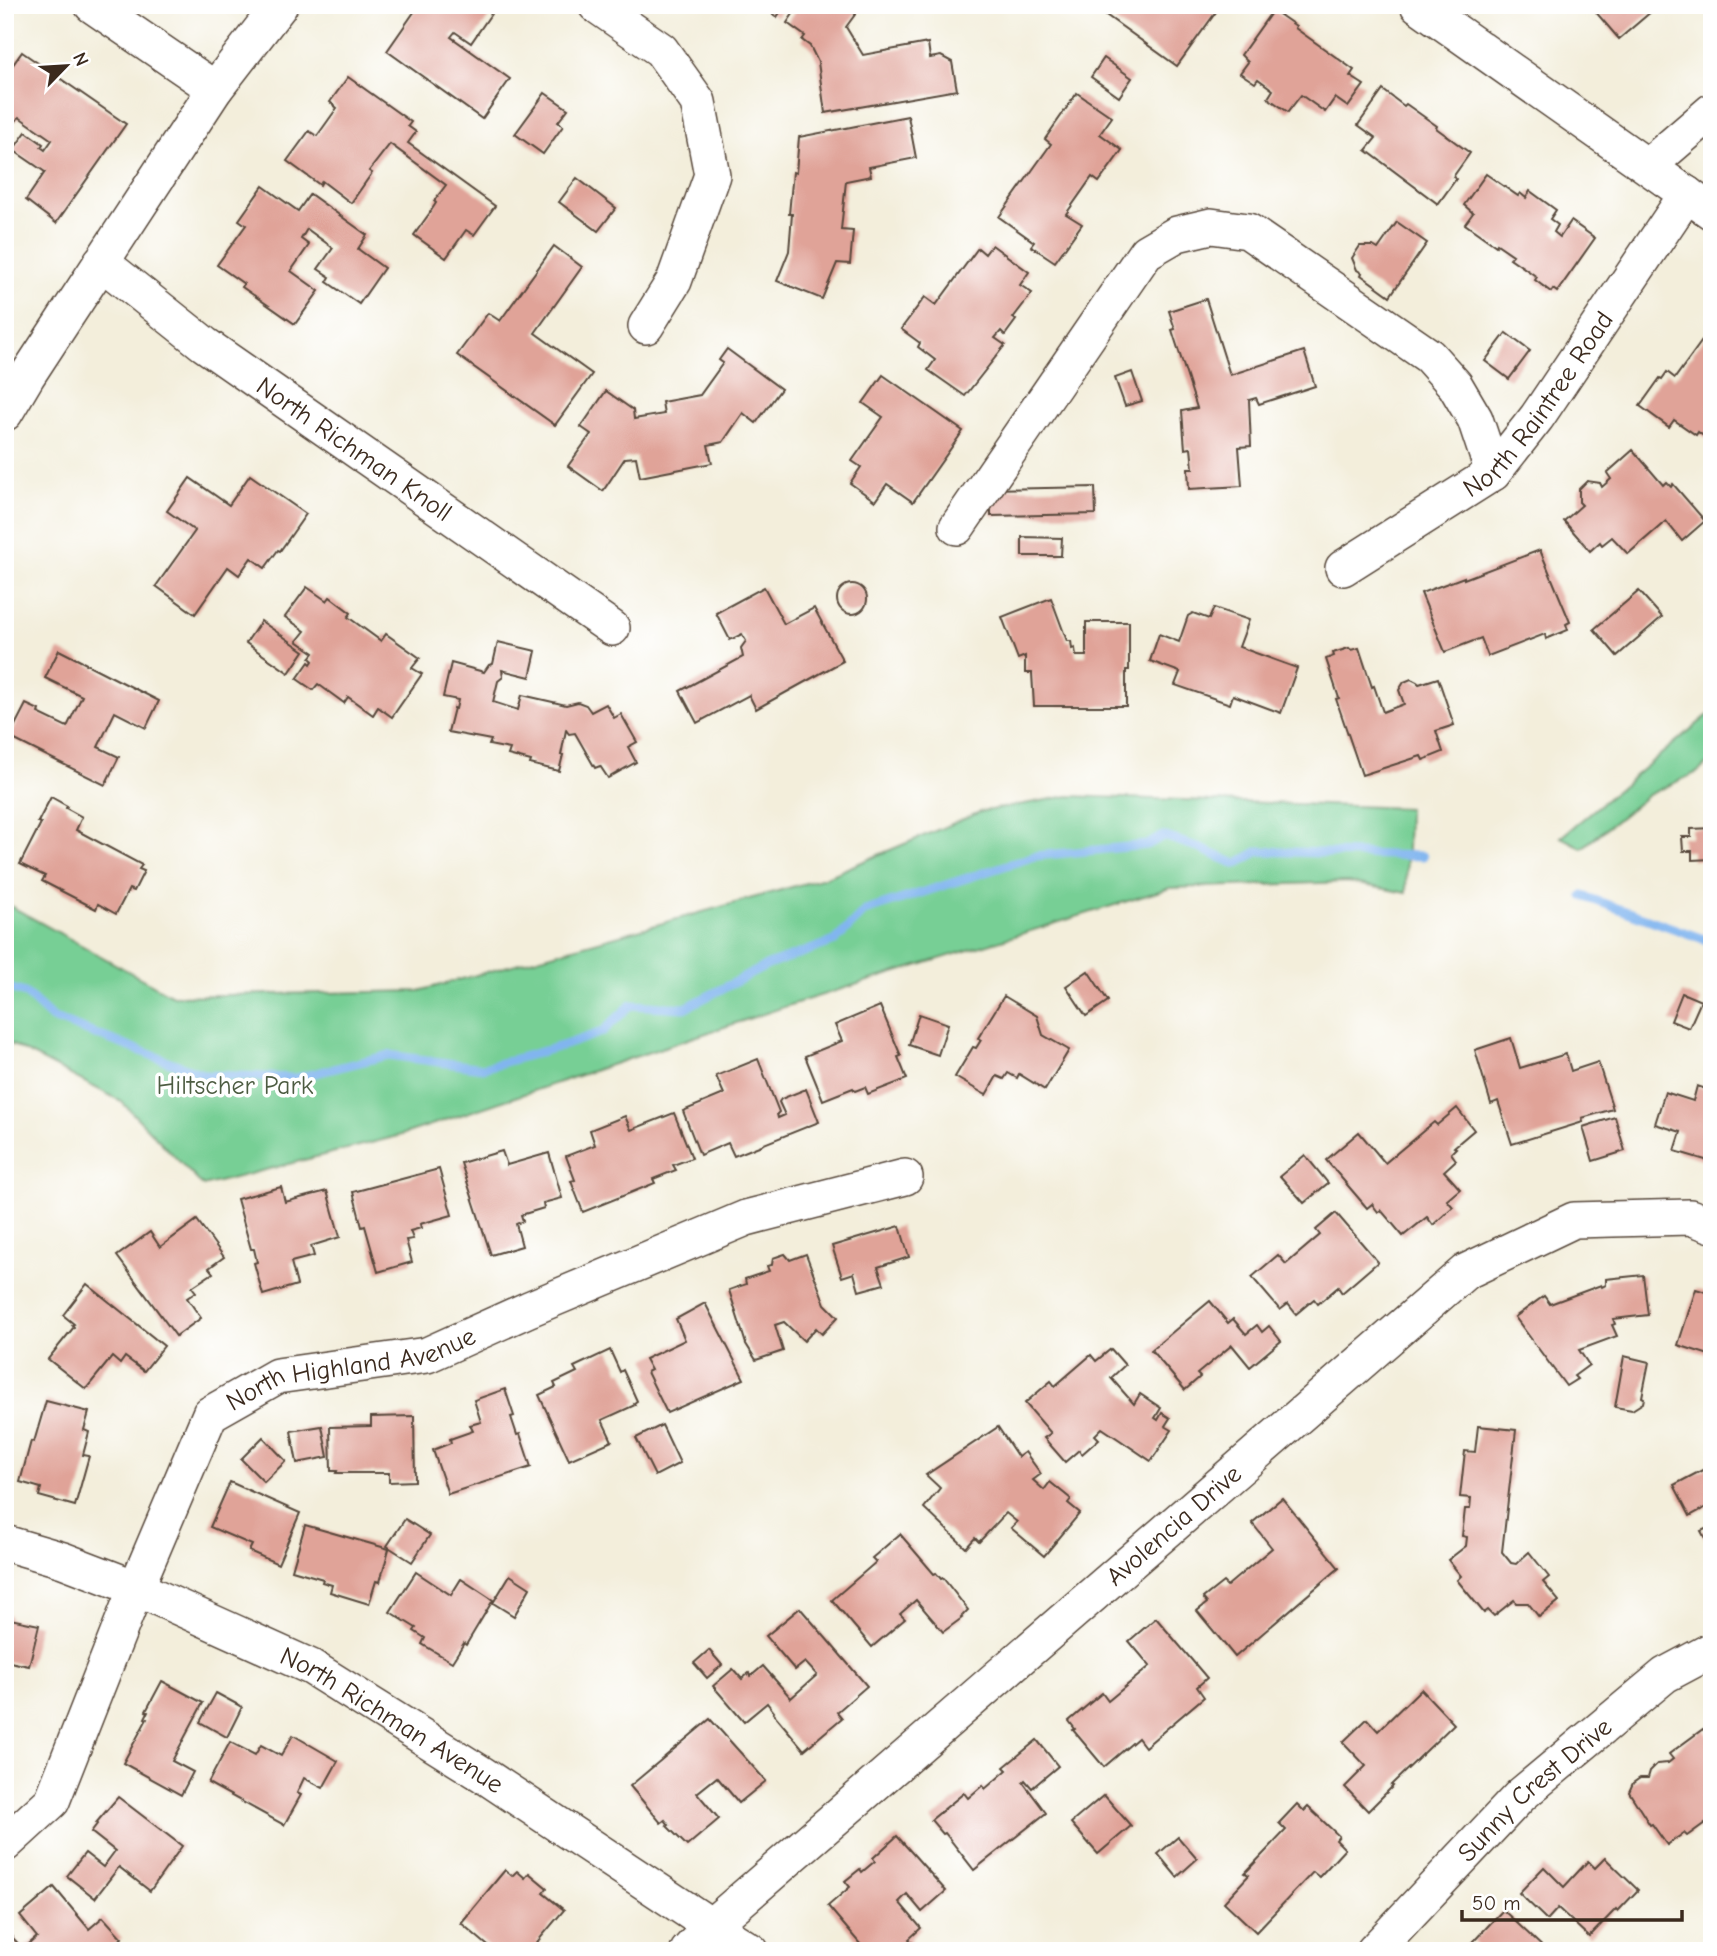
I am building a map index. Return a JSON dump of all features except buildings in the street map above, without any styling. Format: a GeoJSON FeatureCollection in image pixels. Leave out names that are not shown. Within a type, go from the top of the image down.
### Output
{"type":"FeatureCollection","features":[{"type":"Feature","properties":{"kind":"street"},"geometry":{"type":"LineString","coordinates":[[92,5],[215,89]]}},
{"type":"Feature","properties":{"kind":"street"},"geometry":{"type":"LineString","coordinates":[[5,413],[215,89],[280,5]]}},
{"type":"Feature","properties":{"kind":"street"},"geometry":{"type":"LineString","coordinates":[[596,5],[661,50],[698,102],[712,175],[674,281],[646,326]]}},
{"type":"Feature","properties":{"kind":"street"},"geometry":{"type":"LineString","coordinates":[[1418,5],[1699,203]]}},
{"type":"Feature","properties":{"kind":"street"},"geometry":{"type":"LineString","coordinates":[[1648,166],[1712,111]]}},
{"type":"Feature","properties":{"kind":"street","name":"North Raintree Road"},"geometry":{"type":"LineString","coordinates":[[1343,568],[1493,473],[1699,203]]}},
{"type":"Feature","properties":{"kind":"street"},"geometry":{"type":"LineString","coordinates":[[957,527],[1146,252],[1177,234],[1211,226],[1248,231],[1429,356],[1455,385],[1475,419],[1493,473]]}},
{"type":"Feature","properties":{"kind":"street","name":"North Richman Knoll"},"geometry":{"type":"LineString","coordinates":[[101,262],[204,344],[612,628]]}},
{"type":"Feature","properties":{"kind":"street","name":"North Highland Avenue"},"geometry":{"type":"LineString","coordinates":[[5,1844],[52,1801],[136,1588],[210,1414],[276,1376],[427,1354],[746,1218],[905,1177]]}},
{"type":"Feature","properties":{"kind":"street","name":"Avolencia Drive"},"geometry":{"type":"LineString","coordinates":[[700,1938],[1465,1272],[1574,1220],[1690,1217],[1712,1225]]}},
{"type":"Feature","properties":{"kind":"street","name":"North Richman Avenue"},"geometry":{"type":"LineString","coordinates":[[5,1543],[64,1560],[136,1588],[311,1667],[482,1774],[700,1938],[751,1951]]}},
{"type":"Feature","properties":{"kind":"street","name":"Sunny Crest Drive"},"geometry":{"type":"LineString","coordinates":[[1374,1951],[1521,1795],[1665,1675],[1712,1650]]}},
{"type":"Feature","properties":{"kind":"green space"},"geometry":{"type":"Polygon","coordinates":[[[1712,712],[1712,760],[1698,772],[1648,795],[1582,848],[1561,837],[1712,712]]]}},
{"type":"Feature","properties":{"kind":"green space","name":"Hiltscher Park"},"geometry":{"type":"Polygon","coordinates":[[[1068,796],[1408,808],[1406,893],[1348,882],[1170,888],[790,1005],[398,1136],[203,1186],[121,1101],[5,1041],[5,903],[173,996],[419,991],[824,878],[980,812],[1068,796]]]}},
{"type":"Feature","properties":{"kind":"waterway"},"geometry":{"type":"LineString","coordinates":[[5,987],[25,993],[52,1018],[205,1075],[296,1078],[389,1055],[483,1068],[602,1032],[631,1005],[685,1008],[768,965],[835,941],[865,911],[1035,856],[1147,845],[1163,836],[1236,864],[1259,851],[1423,856]]}},
{"type":"Feature","properties":{"kind":"waterway"},"geometry":{"type":"LineString","coordinates":[[1583,896],[1712,942]]}}]}
